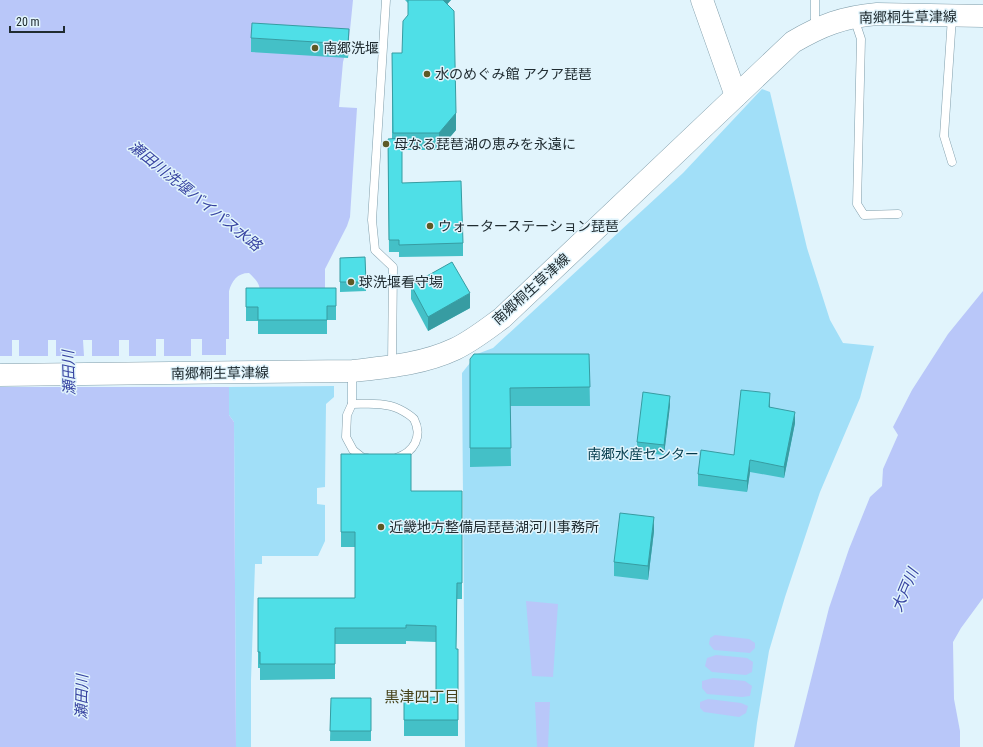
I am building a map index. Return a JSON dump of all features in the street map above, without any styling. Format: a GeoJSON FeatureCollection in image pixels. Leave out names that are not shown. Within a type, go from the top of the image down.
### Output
{"type":"FeatureCollection","features":[{"type":"Feature","properties":{"kind":"main road"},"geometry":{"type":"LineString","coordinates":[[702,0],[736,96]]}},
{"type":"Feature","properties":{"kind":"main road","name":"南郷桐生草津線"},"geometry":{"type":"LineString","coordinates":[[0,375],[352,371],[392,367],[431,358],[456,349],[502,318],[793,42],[815,29],[840,20],[854,17],[924,11],[952,16],[983,16]]}},
{"type":"Feature","properties":{"kind":"lane"},"geometry":{"type":"LineString","coordinates":[[386,0],[372,220],[375,250],[393,267],[392,367]]}},
{"type":"Feature","properties":{"kind":"lane"},"geometry":{"type":"LineString","coordinates":[[814,0],[815,29]]}},
{"type":"Feature","properties":{"kind":"lane"},"geometry":{"type":"LineString","coordinates":[[952,16],[944,136],[952,162]]}},
{"type":"Feature","properties":{"kind":"lane"},"geometry":{"type":"LineString","coordinates":[[854,17],[861,39],[857,204],[864,215],[898,214]]}},
{"type":"Feature","properties":{"kind":"lane"},"geometry":{"type":"LineString","coordinates":[[352,371],[352,404],[347,415],[346,437],[353,450],[363,458],[377,458]]}},
{"type":"Feature","properties":{"kind":"lane"},"geometry":{"type":"LineString","coordinates":[[352,404],[379,403],[398,408],[413,418],[417,431],[417,441],[410,452],[397,458],[390,458]]}},
{"type":"Feature","properties":{"kind":"green space","name":"南郷水産センター"},"geometry":{"type":"Polygon","coordinates":[[[762,89],[770,92],[807,248],[830,320],[843,343],[874,346],[860,398],[820,492],[785,597],[769,651],[754,747],[465,747],[462,373],[477,354],[493,348],[683,173],[762,89]]]}},
{"type":"Feature","properties":{"kind":"green space"},"geometry":{"type":"Polygon","coordinates":[[[334,386],[334,397],[326,404],[325,487],[317,488],[317,504],[325,505],[325,541],[318,556],[262,556],[262,564],[255,564],[251,680],[251,747],[236,747],[234,422],[229,415],[229,387],[334,386]]]}},
{"type":"Feature","properties":{"kind":"water"},"geometry":{"type":"Polygon","coordinates":[[[0,0],[353,0],[349,40],[343,62],[339,107],[357,108],[350,217],[325,269],[325,300],[261,300],[259,285],[249,273],[238,276],[229,291],[229,415],[234,422],[236,747],[0,747],[0,0]]]}},
{"type":"Feature","properties":{"kind":"water","name":"大戸川"},"geometry":{"type":"Polygon","coordinates":[[[983,291],[983,598],[961,628],[953,642],[954,699],[960,731],[960,747],[794,747],[829,608],[849,549],[870,497],[882,486],[883,469],[898,435],[893,427],[912,390],[948,334],[983,291]]]}},
{"type":"Feature","properties":{"kind":"water"},"geometry":{"type":"Polygon","coordinates":[[[526,601],[558,604],[553,677],[532,676],[526,601]]]}},
{"type":"Feature","properties":{"kind":"water"},"geometry":{"type":"Polygon","coordinates":[[[715,635],[749,639],[755,643],[755,648],[750,653],[714,650],[709,644],[710,638],[715,635]]]}},
{"type":"Feature","properties":{"kind":"water"},"geometry":{"type":"Polygon","coordinates":[[[716,655],[747,658],[753,662],[752,672],[746,675],[712,672],[705,666],[707,658],[716,655]]]}},
{"type":"Feature","properties":{"kind":"water"},"geometry":{"type":"Polygon","coordinates":[[[713,678],[745,681],[752,686],[750,696],[742,697],[707,694],[702,688],[702,681],[713,678]]]}},
{"type":"Feature","properties":{"kind":"water"},"geometry":{"type":"Polygon","coordinates":[[[708,699],[741,703],[748,706],[746,713],[739,717],[704,712],[700,708],[700,702],[708,699]]]}},
{"type":"Feature","properties":{"kind":"water"},"geometry":{"type":"Polygon","coordinates":[[[535,702],[550,702],[548,747],[537,747],[535,702]]]}},
{"type":"Feature","properties":{"kind":"pier"},"geometry":{"type":"Polygon","coordinates":[[[156,339],[164,339],[164,356],[191,356],[191,339],[202,339],[202,355],[226,355],[226,339],[231,339],[231,387],[0,387],[0,356],[12,356],[12,340],[19,340],[19,356],[48,356],[48,340],[56,340],[56,356],[84,356],[83,340],[92,340],[92,356],[119,356],[119,340],[129,340],[129,356],[156,356],[156,339]]]}},
{"type":"Feature","properties":{"kind":"building","name":"水のめぐみ館 アクア琵琶"},"geometry":{"type":"Polygon","coordinates":[[[408,0],[443,0],[454,11],[456,113],[439,133],[393,133],[392,53],[402,53],[403,21],[408,15],[408,0]]]}},
{"type":"Feature","properties":{"kind":"building"},"geometry":{"type":"Polygon","coordinates":[[[252,23],[349,29],[348,44],[251,38],[252,23]]]}},
{"type":"Feature","properties":{"kind":"building","name":"ウォーターステーション琵琶"},"geometry":{"type":"Polygon","coordinates":[[[402,138],[402,183],[461,181],[463,243],[399,245],[399,240],[389,240],[388,139],[402,138]]]}},
{"type":"Feature","properties":{"kind":"building"},"geometry":{"type":"Polygon","coordinates":[[[365,257],[366,282],[340,282],[340,258],[365,257]]]}},
{"type":"Feature","properties":{"kind":"building"},"geometry":{"type":"Polygon","coordinates":[[[452,262],[470,293],[428,317],[411,285],[452,262]]]}},
{"type":"Feature","properties":{"kind":"building"},"geometry":{"type":"Polygon","coordinates":[[[246,288],[336,288],[336,306],[327,306],[327,320],[258,320],[258,307],[246,307],[246,288]]]}},
{"type":"Feature","properties":{"kind":"building","name":"南郷水産センター"},"geometry":{"type":"Polygon","coordinates":[[[474,354],[589,354],[590,387],[510,388],[511,448],[470,448],[470,359],[474,354]]]}},
{"type":"Feature","properties":{"kind":"building"},"geometry":{"type":"Polygon","coordinates":[[[741,390],[770,393],[769,407],[795,412],[784,467],[750,460],[747,481],[698,474],[701,450],[734,455],[741,390]]]}},
{"type":"Feature","properties":{"kind":"building"},"geometry":{"type":"Polygon","coordinates":[[[643,392],[670,396],[664,445],[637,442],[643,392]]]}},
{"type":"Feature","properties":{"kind":"building"},"geometry":{"type":"Polygon","coordinates":[[[341,454],[411,454],[411,491],[462,491],[462,583],[457,583],[456,649],[458,649],[458,720],[404,720],[404,698],[436,697],[436,626],[406,625],[406,628],[335,628],[335,664],[260,664],[260,652],[258,652],[258,598],[355,598],[355,532],[341,532],[341,454]]]}},
{"type":"Feature","properties":{"kind":"building"},"geometry":{"type":"Polygon","coordinates":[[[620,513],[654,517],[648,566],[614,562],[620,513]]]}},
{"type":"Feature","properties":{"kind":"building"},"geometry":{"type":"Polygon","coordinates":[[[331,698],[371,698],[371,731],[330,731],[331,698]]]}},
{"type":"Feature","properties":{"kind":"place","name":"南郷洗堰"},"geometry":{"type":"Point","coordinates":[315,48]}},
{"type":"Feature","properties":{"kind":"place","name":"水のめぐみ館 アクア琵琶"},"geometry":{"type":"Point","coordinates":[427,74]}},
{"type":"Feature","properties":{"kind":"place","name":"母なる琵琶湖の恵みを永遠に"},"geometry":{"type":"Point","coordinates":[386,144]}},
{"type":"Feature","properties":{"kind":"place","name":"ウォーターステーション琵琶"},"geometry":{"type":"Point","coordinates":[430,226]}},
{"type":"Feature","properties":{"kind":"place","name":"球洗堰看守場"},"geometry":{"type":"Point","coordinates":[351,282]}},
{"type":"Feature","properties":{"kind":"place","name":"近畿地方整備局琵琶湖河川事務所"},"geometry":{"type":"Point","coordinates":[381,527]}},
{"type":"Feature","properties":{"kind":"district","name":"黒津四丁目"},"geometry":{"type":"Point","coordinates":[422,697]}},
{"type":"Feature","properties":{"kind":"water label","name":"瀬田川洗堰バイパス水路"},"geometry":{"type":"Point","coordinates":[195,196]}},
{"type":"Feature","properties":{"kind":"water label","name":"瀬田川"},"geometry":{"type":"Point","coordinates":[69,373]}},
{"type":"Feature","properties":{"kind":"water label","name":"瀬田川"},"geometry":{"type":"Point","coordinates":[82,697]}}]}
